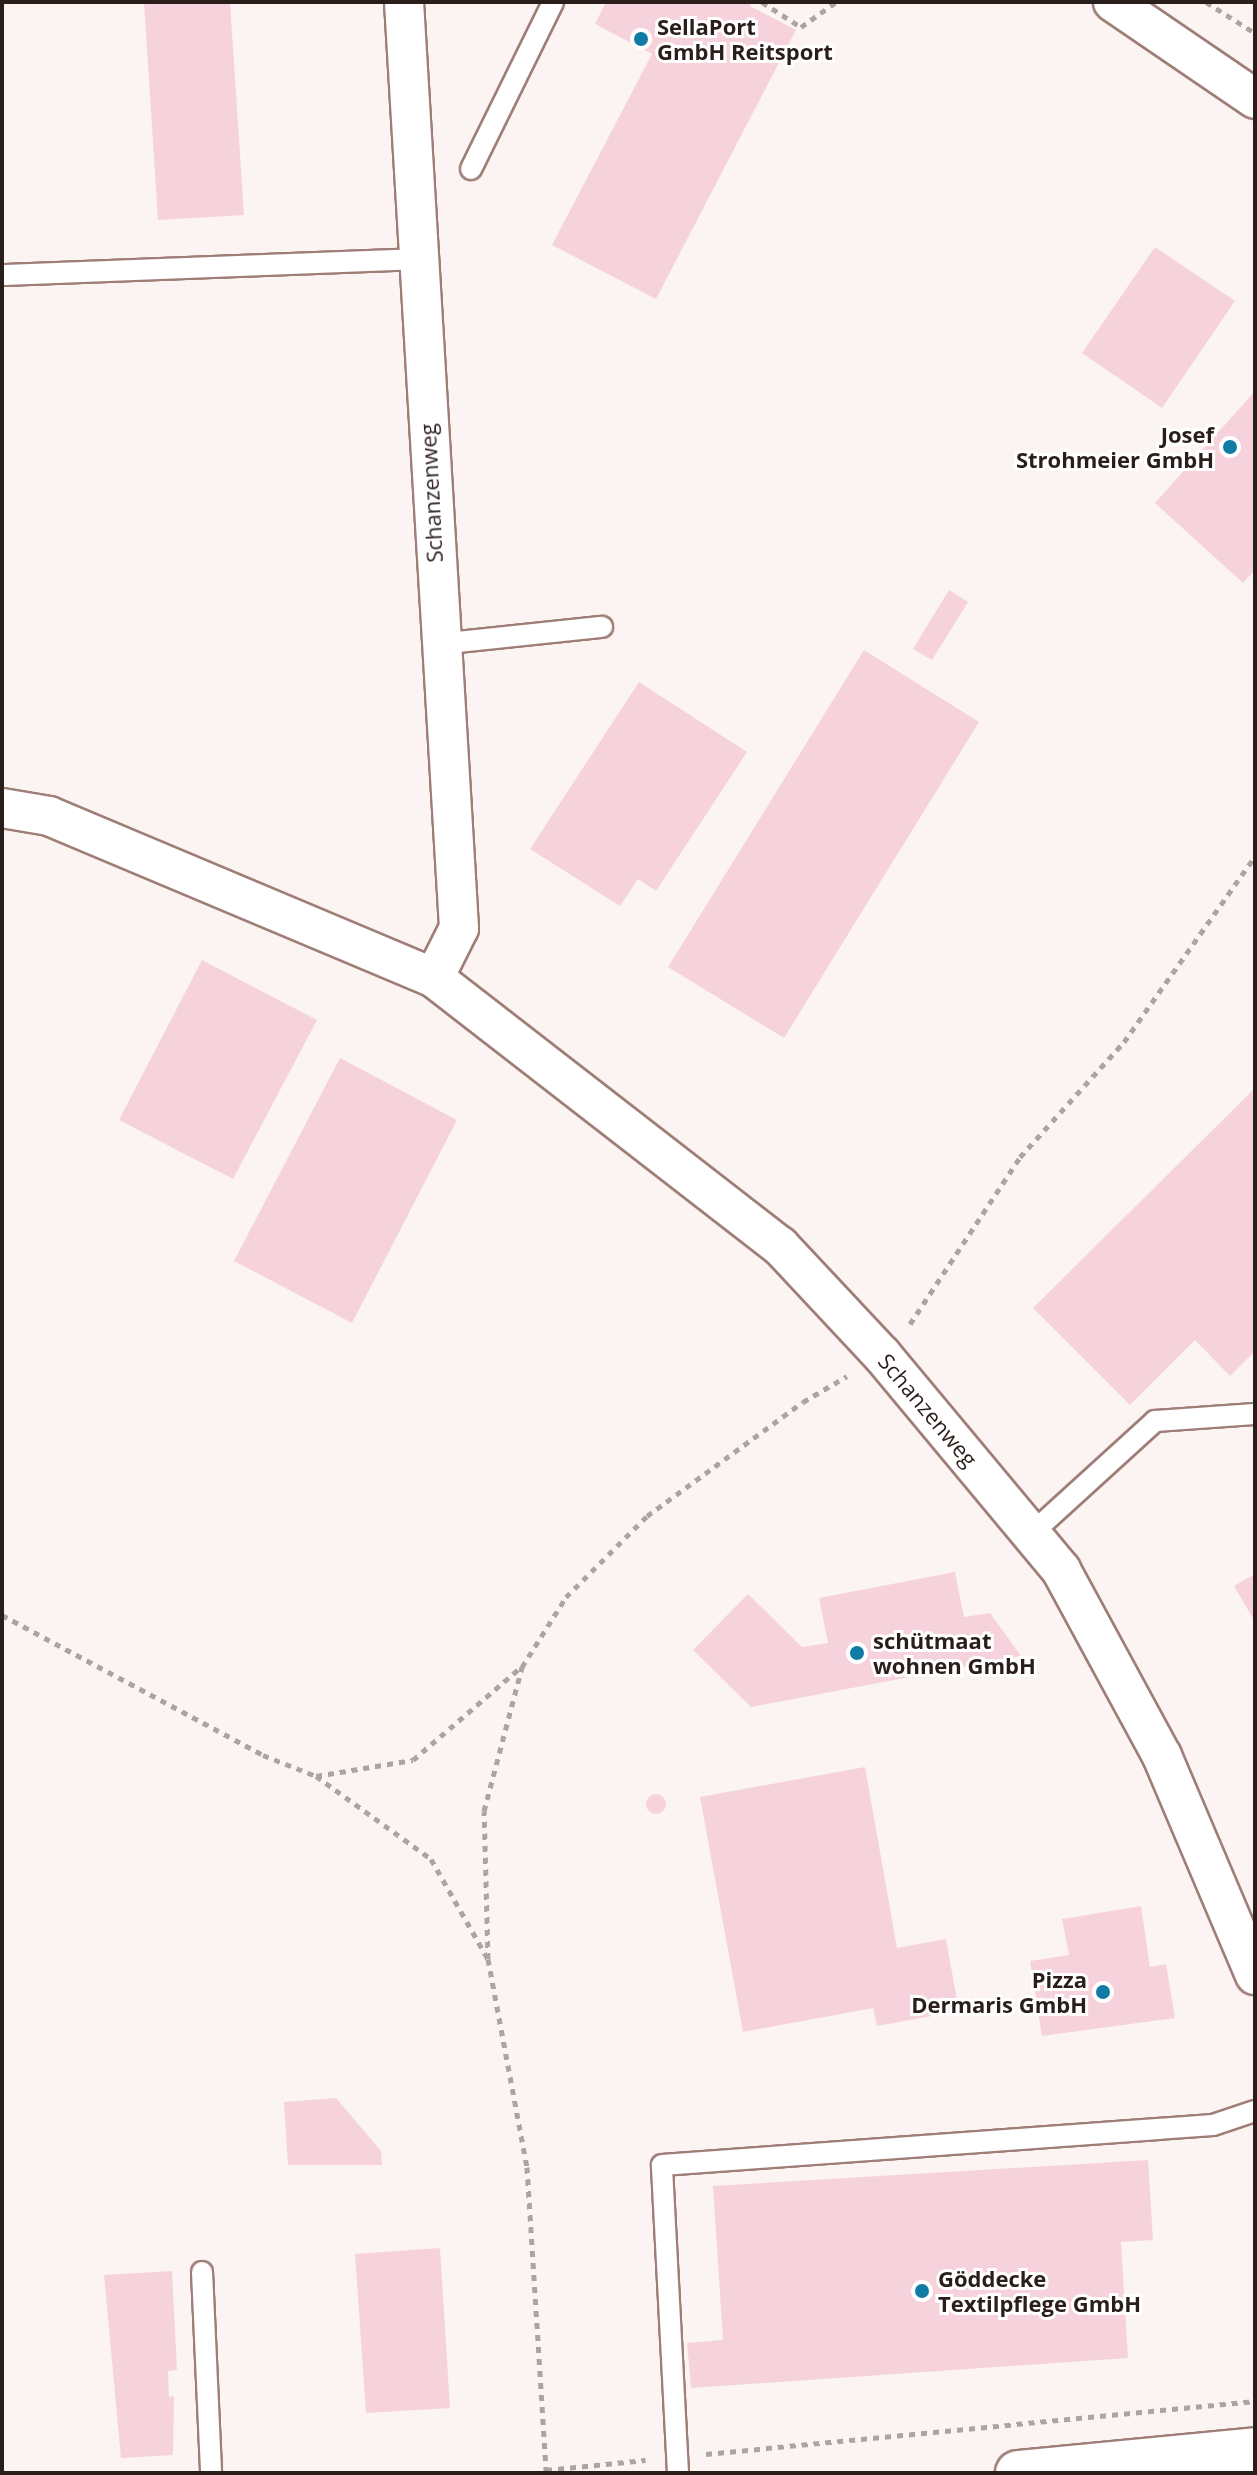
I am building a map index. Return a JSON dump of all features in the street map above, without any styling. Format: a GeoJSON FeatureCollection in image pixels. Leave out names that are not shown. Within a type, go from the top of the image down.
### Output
{"type":"FeatureCollection","features":[{"type":"Feature","properties":{"kind":"street","name":"Schanzenweg"},"geometry":{"type":"LineString","coordinates":[[404,2],[439,644],[459,928],[434,978]]}},
{"type":"Feature","properties":{"kind":"street"},"geometry":{"type":"LineString","coordinates":[[1113,2],[1255,99]]}},
{"type":"Feature","properties":{"kind":"street","name":"Schanzenweg"},"geometry":{"type":"LineString","coordinates":[[2,808],[49,816],[434,978],[780,1246],[882,1355],[1061,1570],[1162,1756],[1255,1975]]}},
{"type":"Feature","properties":{"kind":"street"},"geometry":{"type":"LineString","coordinates":[[1018,2473],[1255,2450]]}},
{"type":"Feature","properties":{"kind":"lane"},"geometry":{"type":"LineString","coordinates":[[471,169],[553,2]]}},
{"type":"Feature","properties":{"kind":"lane"},"geometry":{"type":"LineString","coordinates":[[2,275],[417,259]]}},
{"type":"Feature","properties":{"kind":"lane"},"geometry":{"type":"LineString","coordinates":[[439,644],[602,627]]}},
{"type":"Feature","properties":{"kind":"lane"},"geometry":{"type":"LineString","coordinates":[[1031,1534],[1155,1421],[1255,1414]]}},
{"type":"Feature","properties":{"kind":"lane"},"geometry":{"type":"LineString","coordinates":[[677,2465],[662,2165],[1213,2125],[1255,2111]]}},
{"type":"Feature","properties":{"kind":"lane"},"geometry":{"type":"LineString","coordinates":[[202,2272],[211,2473]]}},
{"type":"Feature","properties":{"kind":"path"},"geometry":{"type":"LineString","coordinates":[[762,2],[801,27],[836,2]]}},
{"type":"Feature","properties":{"kind":"path"},"geometry":{"type":"LineString","coordinates":[[1206,2],[1255,33]]}},
{"type":"Feature","properties":{"kind":"path"},"geometry":{"type":"LineString","coordinates":[[1255,856],[1124,1042],[1020,1157],[925,1309],[882,1355],[803,1402],[647,1516],[566,1597],[522,1667],[484,1811],[488,1959],[527,2167],[546,2471],[677,2465],[1255,2401]]}},
{"type":"Feature","properties":{"kind":"path"},"geometry":{"type":"LineString","coordinates":[[2,1615],[263,1755],[316,1776],[431,1859],[488,1959]]}},
{"type":"Feature","properties":{"kind":"path"},"geometry":{"type":"LineString","coordinates":[[316,1776],[413,1760],[522,1667]]}},
{"type":"Feature","properties":{"kind":"building"},"geometry":{"type":"Polygon","coordinates":[[[144,2],[230,2],[244,215],[158,220],[144,2]]]}},
{"type":"Feature","properties":{"kind":"building"},"geometry":{"type":"Polygon","coordinates":[[[606,2],[752,2],[750,6],[796,30],[656,299],[552,245],[652,54],[595,24],[606,2]]]}},
{"type":"Feature","properties":{"kind":"building"},"geometry":{"type":"Polygon","coordinates":[[[1155,247],[1235,301],[1162,408],[1082,353],[1155,247]]]}},
{"type":"Feature","properties":{"kind":"building","name":"Josef Strohmeier GmbH"},"geometry":{"type":"Polygon","coordinates":[[[1255,391],[1255,570],[1243,583],[1155,503],[1255,391]]]}},
{"type":"Feature","properties":{"kind":"building"},"geometry":{"type":"Polygon","coordinates":[[[949,590],[968,602],[932,660],[913,649],[949,590]]]}},
{"type":"Feature","properties":{"kind":"building"},"geometry":{"type":"Polygon","coordinates":[[[864,650],[979,722],[784,1038],[668,967],[864,650]]]}},
{"type":"Feature","properties":{"kind":"building"},"geometry":{"type":"Polygon","coordinates":[[[639,682],[747,752],[656,891],[638,879],[620,906],[530,849],[639,682]]]}},
{"type":"Feature","properties":{"kind":"building"},"geometry":{"type":"Polygon","coordinates":[[[202,960],[317,1020],[233,1179],[119,1120],[202,960]]]}},
{"type":"Feature","properties":{"kind":"building"},"geometry":{"type":"Polygon","coordinates":[[[340,1058],[457,1120],[352,1323],[234,1261],[340,1058]]]}},
{"type":"Feature","properties":{"kind":"building"},"geometry":{"type":"Polygon","coordinates":[[[1255,1088],[1255,1351],[1230,1376],[1195,1340],[1130,1405],[1033,1308],[1255,1088]]]}},
{"type":"Feature","properties":{"kind":"building","name":"schütmaat wohnen GmbH"},"geometry":{"type":"Polygon","coordinates":[[[955,1572],[964,1617],[990,1613],[1021,1656],[751,1707],[693,1650],[748,1594],[802,1647],[828,1643],[819,1598],[955,1572]]]}},
{"type":"Feature","properties":{"kind":"building"},"geometry":{"type":"Polygon","coordinates":[[[1255,1574],[1255,1622],[1234,1586],[1255,1574]]]}},
{"type":"Feature","properties":{"kind":"building"},"geometry":{"type":"Polygon","coordinates":[[[865,1767],[897,1948],[946,1939],[959,2011],[877,2026],[873,2008],[743,2032],[700,1797],[865,1767]]]}},
{"type":"Feature","properties":{"kind":"building"},"geometry":{"type":"Polygon","coordinates":[[[656,1794],[663,1797],[666,1804],[663,1811],[656,1814],[649,1811],[646,1804],[649,1797],[656,1794]]]}},
{"type":"Feature","properties":{"kind":"building","name":"Pizza Dermaris GmbH"},"geometry":{"type":"Polygon","coordinates":[[[1141,1906],[1150,1967],[1166,1964],[1175,2018],[1042,2036],[1030,1961],[1069,1955],[1062,1919],[1141,1906]]]}},
{"type":"Feature","properties":{"kind":"building"},"geometry":{"type":"Polygon","coordinates":[[[336,2098],[381,2151],[382,2165],[288,2165],[284,2102],[336,2098]]]}},
{"type":"Feature","properties":{"kind":"building","name":"Göddecke Textilpflege GmbH"},"geometry":{"type":"Polygon","coordinates":[[[1148,2160],[1153,2240],[1121,2242],[1128,2358],[691,2388],[687,2343],[723,2340],[713,2186],[1148,2160]]]}},
{"type":"Feature","properties":{"kind":"building"},"geometry":{"type":"Polygon","coordinates":[[[440,2248],[450,2408],[366,2413],[355,2254],[440,2248]]]}},
{"type":"Feature","properties":{"kind":"building"},"geometry":{"type":"Polygon","coordinates":[[[172,2271],[177,2370],[168,2371],[169,2397],[174,2396],[173,2455],[121,2458],[104,2275],[172,2271]]]}},
{"type":"Feature","properties":{"kind":"place","name":"SellaPort GmbH Reitsport"},"geometry":{"type":"Point","coordinates":[641,39]}},
{"type":"Feature","properties":{"kind":"place","name":"Josef Strohmeier GmbH"},"geometry":{"type":"Point","coordinates":[1230,447]}},
{"type":"Feature","properties":{"kind":"place","name":"schütmaat wohnen GmbH"},"geometry":{"type":"Point","coordinates":[857,1653]}},
{"type":"Feature","properties":{"kind":"place","name":"Pizza Dermaris GmbH"},"geometry":{"type":"Point","coordinates":[1103,1992]}},
{"type":"Feature","properties":{"kind":"place","name":"Göddecke Textilpflege GmbH"},"geometry":{"type":"Point","coordinates":[922,2291]}}]}
